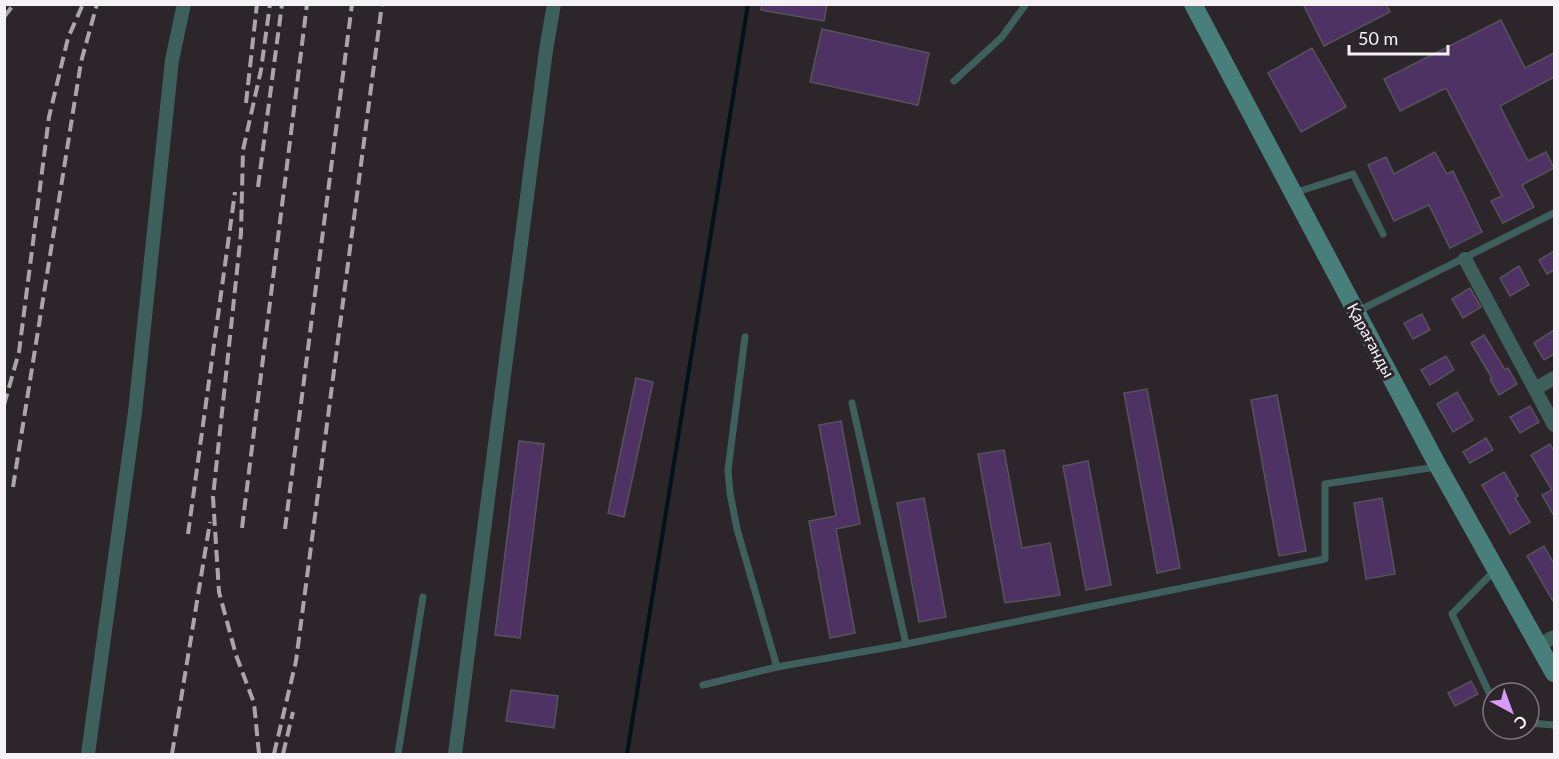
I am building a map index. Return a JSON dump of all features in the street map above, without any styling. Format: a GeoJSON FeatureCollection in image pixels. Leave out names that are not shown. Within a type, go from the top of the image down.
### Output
{"type":"FeatureCollection","features":[{"type":"Feature","properties":{"kind":"main road","name":"Қарағанды"},"geometry":{"type":"LineString","coordinates":[[1193,4],[1292,194],[1495,570],[1547,641],[1554,674]]}},
{"type":"Feature","properties":{"kind":"street"},"geometry":{"type":"LineString","coordinates":[[88,754],[135,411],[172,60],[184,4]]}},
{"type":"Feature","properties":{"kind":"street"},"geometry":{"type":"LineString","coordinates":[[455,754],[546,50],[554,4]]}},
{"type":"Feature","properties":{"kind":"street"},"geometry":{"type":"LineString","coordinates":[[1465,259],[1554,425]]}},
{"type":"Feature","properties":{"kind":"street"},"geometry":{"type":"LineString","coordinates":[[1535,389],[1554,378]]}},
{"type":"Feature","properties":{"kind":"lane"},"geometry":{"type":"LineString","coordinates":[[954,81],[1002,37],[1026,4]]}},
{"type":"Feature","properties":{"kind":"lane"},"geometry":{"type":"LineString","coordinates":[[1292,194],[1353,174],[1383,234]]}},
{"type":"Feature","properties":{"kind":"lane"},"geometry":{"type":"LineString","coordinates":[[1357,312],[1554,213]]}},
{"type":"Feature","properties":{"kind":"lane"},"geometry":{"type":"LineString","coordinates":[[746,337],[728,470],[730,494],[736,529],[777,667]]}},
{"type":"Feature","properties":{"kind":"lane"},"geometry":{"type":"LineString","coordinates":[[852,403],[906,644]]}},
{"type":"Feature","properties":{"kind":"lane"},"geometry":{"type":"LineString","coordinates":[[703,684],[777,667],[906,644],[1325,560],[1325,484],[1438,466]]}},
{"type":"Feature","properties":{"kind":"lane"},"geometry":{"type":"LineString","coordinates":[[1484,681],[1452,614],[1495,570]]}},
{"type":"Feature","properties":{"kind":"lane"},"geometry":{"type":"LineString","coordinates":[[398,754],[423,597]]}},
{"type":"Feature","properties":{"kind":"building"},"geometry":{"type":"Polygon","coordinates":[[[762,4],[827,4],[824,21],[761,10],[762,4]]]}},
{"type":"Feature","properties":{"kind":"building"},"geometry":{"type":"Polygon","coordinates":[[[1303,4],[1386,4],[1390,12],[1324,46],[1303,4]]]}},
{"type":"Feature","properties":{"kind":"building"},"geometry":{"type":"Polygon","coordinates":[[[1501,20],[1525,68],[1554,53],[1554,77],[1500,106],[1528,161],[1546,152],[1554,168],[1522,185],[1534,207],[1503,223],[1491,201],[1502,196],[1446,88],[1400,111],[1384,79],[1501,20]]]}},
{"type":"Feature","properties":{"kind":"building"},"geometry":{"type":"Polygon","coordinates":[[[822,29],[929,53],[918,105],[810,82],[822,29]]]}},
{"type":"Feature","properties":{"kind":"building"},"geometry":{"type":"Polygon","coordinates":[[[1312,48],[1346,107],[1301,132],[1268,73],[1312,48]]]}},
{"type":"Feature","properties":{"kind":"building"},"geometry":{"type":"Polygon","coordinates":[[[1435,152],[1447,174],[1453,171],[1482,232],[1450,248],[1429,205],[1394,221],[1368,165],[1386,157],[1394,174],[1435,152]]]}},
{"type":"Feature","properties":{"kind":"building"},"geometry":{"type":"Polygon","coordinates":[[[1554,251],[1554,270],[1547,274],[1539,260],[1554,251]]]}},
{"type":"Feature","properties":{"kind":"building"},"geometry":{"type":"Polygon","coordinates":[[[1519,266],[1529,285],[1510,296],[1500,278],[1519,266]]]}},
{"type":"Feature","properties":{"kind":"building"},"geometry":{"type":"Polygon","coordinates":[[[1470,288],[1481,307],[1463,318],[1452,299],[1470,288]]]}},
{"type":"Feature","properties":{"kind":"building"},"geometry":{"type":"Polygon","coordinates":[[[1422,314],[1430,330],[1413,339],[1404,323],[1422,314]]]}},
{"type":"Feature","properties":{"kind":"building"},"geometry":{"type":"Polygon","coordinates":[[[1554,330],[1554,354],[1544,360],[1534,343],[1554,330]]]}},
{"type":"Feature","properties":{"kind":"building"},"geometry":{"type":"Polygon","coordinates":[[[1484,335],[1505,370],[1508,368],[1517,384],[1499,395],[1490,379],[1492,378],[1471,343],[1484,335]]]}},
{"type":"Feature","properties":{"kind":"building"},"geometry":{"type":"Polygon","coordinates":[[[1446,356],[1454,370],[1430,385],[1421,370],[1446,356]]]}},
{"type":"Feature","properties":{"kind":"building"},"geometry":{"type":"Polygon","coordinates":[[[636,378],[653,382],[624,517],[608,513],[636,378]]]}},
{"type":"Feature","properties":{"kind":"building"},"geometry":{"type":"Polygon","coordinates":[[[1147,389],[1180,568],[1157,573],[1124,393],[1147,389]]]}},
{"type":"Feature","properties":{"kind":"building"},"geometry":{"type":"Polygon","coordinates":[[[1457,392],[1473,420],[1453,432],[1437,404],[1457,392]]]}},
{"type":"Feature","properties":{"kind":"building"},"geometry":{"type":"Polygon","coordinates":[[[1277,395],[1306,551],[1279,556],[1251,400],[1277,395]]]}},
{"type":"Feature","properties":{"kind":"building"},"geometry":{"type":"Polygon","coordinates":[[[1530,406],[1539,422],[1520,433],[1510,417],[1530,406]]]}},
{"type":"Feature","properties":{"kind":"building"},"geometry":{"type":"Polygon","coordinates":[[[841,421],[860,524],[836,529],[855,633],[830,638],[809,521],[836,516],[819,425],[841,421]]]}},
{"type":"Feature","properties":{"kind":"building"},"geometry":{"type":"Polygon","coordinates":[[[1486,438],[1493,450],[1470,463],[1463,452],[1486,438]]]}},
{"type":"Feature","properties":{"kind":"building"},"geometry":{"type":"Polygon","coordinates":[[[519,441],[544,444],[520,638],[495,635],[519,441]]]}},
{"type":"Feature","properties":{"kind":"building"},"geometry":{"type":"Polygon","coordinates":[[[1550,444],[1554,451],[1554,516],[1542,495],[1552,490],[1531,455],[1550,444]]]}},
{"type":"Feature","properties":{"kind":"building"},"geometry":{"type":"Polygon","coordinates":[[[1004,450],[1022,548],[1050,543],[1060,595],[1005,603],[978,454],[1004,450]]]}},
{"type":"Feature","properties":{"kind":"building"},"geometry":{"type":"Polygon","coordinates":[[[1088,461],[1111,585],[1086,590],[1063,466],[1088,461]]]}},
{"type":"Feature","properties":{"kind":"building"},"geometry":{"type":"Polygon","coordinates":[[[1504,472],[1518,496],[1515,498],[1530,522],[1510,534],[1482,485],[1504,472]]]}},
{"type":"Feature","properties":{"kind":"building"},"geometry":{"type":"Polygon","coordinates":[[[924,498],[946,617],[919,622],[897,503],[924,498]]]}},
{"type":"Feature","properties":{"kind":"building"},"geometry":{"type":"Polygon","coordinates":[[[1382,498],[1395,574],[1366,579],[1354,503],[1382,498]]]}},
{"type":"Feature","properties":{"kind":"building"},"geometry":{"type":"Polygon","coordinates":[[[1544,546],[1554,564],[1554,603],[1527,556],[1544,546]]]}},
{"type":"Feature","properties":{"kind":"building"},"geometry":{"type":"Polygon","coordinates":[[[1471,681],[1478,694],[1455,706],[1448,693],[1471,681]]]}},
{"type":"Feature","properties":{"kind":"building"},"geometry":{"type":"Polygon","coordinates":[[[511,690],[558,696],[554,728],[506,721],[511,690]]]}},
{"type":"Feature","properties":{"kind":"waterway"},"geometry":{"type":"LineString","coordinates":[[627,754],[748,4]]}},
{"type":"Feature","properties":{"kind":"railway"},"geometry":{"type":"LineString","coordinates":[[4,17],[14,4]]}},
{"type":"Feature","properties":{"kind":"railway"},"geometry":{"type":"LineString","coordinates":[[4,405],[19,352],[49,117],[68,38],[83,4]]}},
{"type":"Feature","properties":{"kind":"railway"},"geometry":{"type":"LineString","coordinates":[[13,487],[81,62],[97,4]]}},
{"type":"Feature","properties":{"kind":"railway"},"geometry":{"type":"LineString","coordinates":[[246,103],[257,4]]}},
{"type":"Feature","properties":{"kind":"railway"},"geometry":{"type":"LineString","coordinates":[[259,754],[254,703],[236,655],[219,592],[213,497],[241,233],[243,150],[261,70],[270,4]]}},
{"type":"Feature","properties":{"kind":"railway"},"geometry":{"type":"LineString","coordinates":[[258,187],[282,4]]}},
{"type":"Feature","properties":{"kind":"railway"},"geometry":{"type":"LineString","coordinates":[[242,528],[307,4]]}},
{"type":"Feature","properties":{"kind":"railway"},"geometry":{"type":"LineString","coordinates":[[285,529],[352,4]]}},
{"type":"Feature","properties":{"kind":"railway"},"geometry":{"type":"LineString","coordinates":[[274,754],[296,661],[382,4]]}},
{"type":"Feature","properties":{"kind":"railway"},"geometry":{"type":"LineString","coordinates":[[188,534],[235,192]]}},
{"type":"Feature","properties":{"kind":"railway"},"geometry":{"type":"LineString","coordinates":[[172,754],[210,522]]}},
{"type":"Feature","properties":{"kind":"railway"},"geometry":{"type":"LineString","coordinates":[[283,754],[293,712]]}}]}
